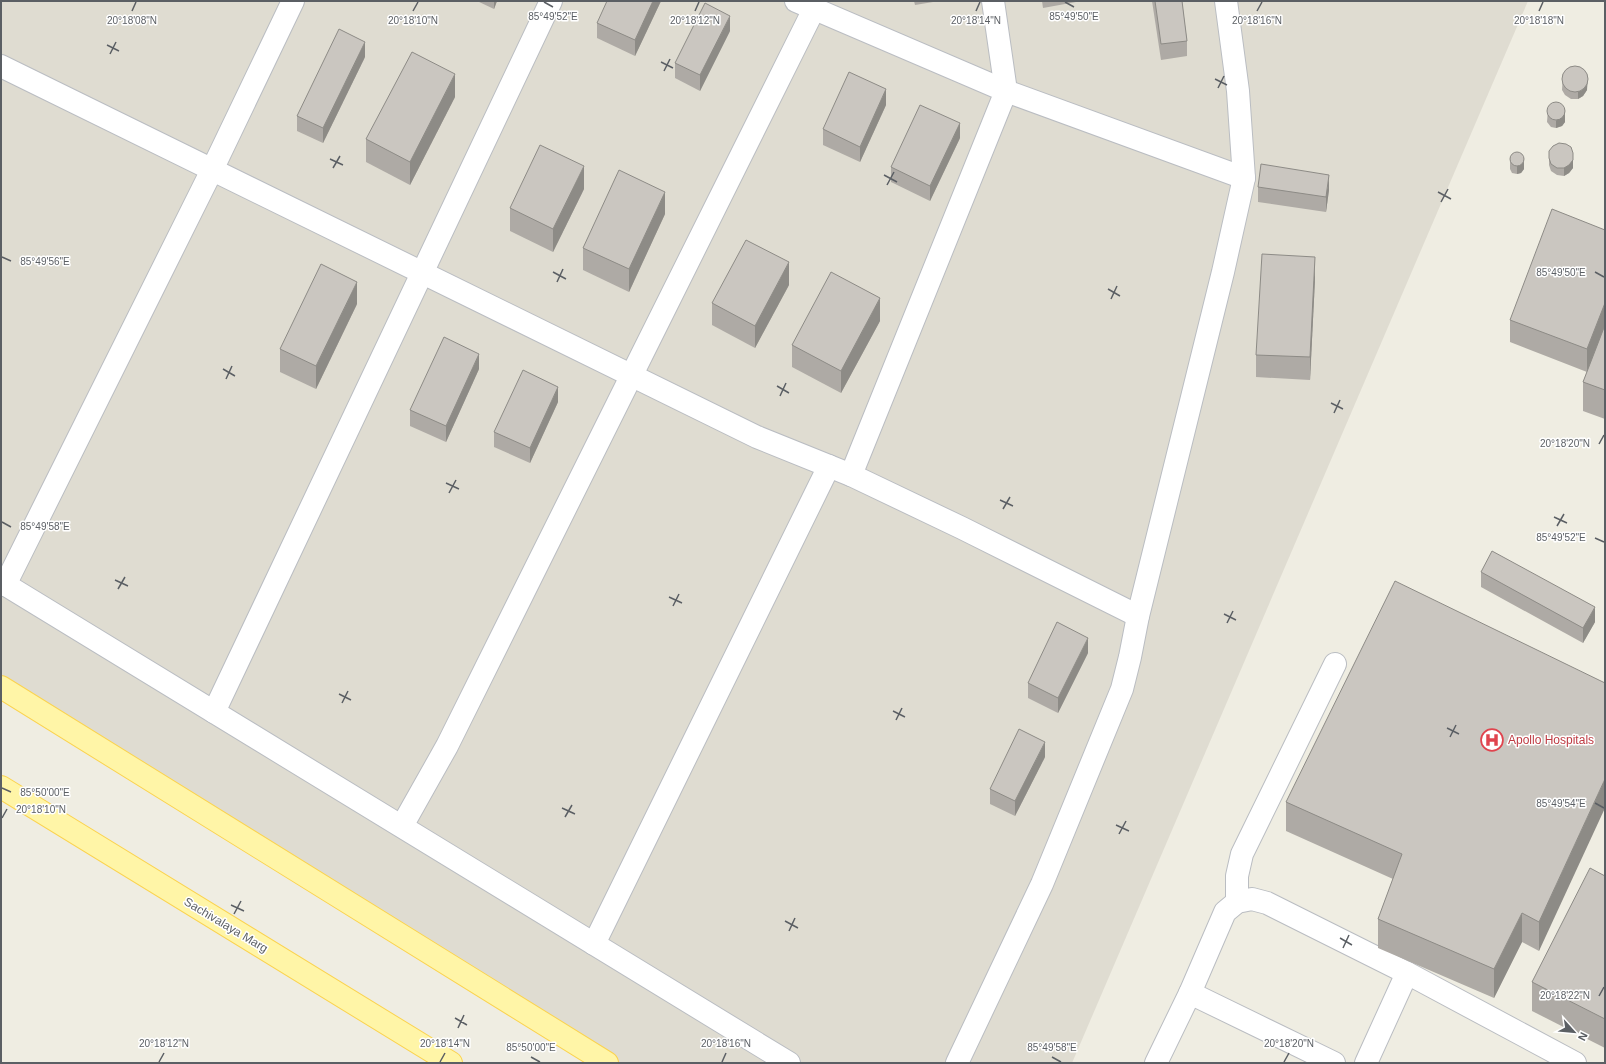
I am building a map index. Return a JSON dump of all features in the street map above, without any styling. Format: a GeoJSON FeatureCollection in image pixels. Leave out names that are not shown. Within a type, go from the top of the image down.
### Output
{"type":"FeatureCollection","features":[{"type":"Feature","properties":{"kind":"main road"},"geometry":{"type":"LineString","coordinates":[[1,687],[607,1063]]}},
{"type":"Feature","properties":{"kind":"main road","name":"Sachivalaya Marg"},"geometry":{"type":"LineString","coordinates":[[1,787],[451,1063]]}},
{"type":"Feature","properties":{"kind":"lane"},"geometry":{"type":"LineString","coordinates":[[293,1],[212,170],[3,583],[789,1063]]}},
{"type":"Feature","properties":{"kind":"lane"},"geometry":{"type":"LineString","coordinates":[[214,712],[551,1]]}},
{"type":"Feature","properties":{"kind":"lane"},"geometry":{"type":"LineString","coordinates":[[851,475],[1006,91],[993,1]]}},
{"type":"Feature","properties":{"kind":"lane"},"geometry":{"type":"LineString","coordinates":[[957,1063],[1042,884],[1122,689],[1138,616],[1223,272],[1244,178],[1238,91],[1226,1]]}},
{"type":"Feature","properties":{"kind":"lane"},"geometry":{"type":"LineString","coordinates":[[402,826],[447,746],[632,376],[805,5],[1006,91],[1244,178]]}},
{"type":"Feature","properties":{"kind":"lane"},"geometry":{"type":"LineString","coordinates":[[1,66],[757,438],[851,475],[962,528],[1138,616]]}},
{"type":"Feature","properties":{"kind":"lane"},"geometry":{"type":"LineString","coordinates":[[594,944],[829,466]]}},
{"type":"Feature","properties":{"kind":"lane"},"geometry":{"type":"LineString","coordinates":[[1238,902],[1237,876],[1242,854],[1335,664]]}},
{"type":"Feature","properties":{"kind":"lane"},"geometry":{"type":"LineString","coordinates":[[1156,1063],[1190,993],[1225,912],[1238,902],[1252,899],[1267,903],[1407,973],[1575,1063]]}},
{"type":"Feature","properties":{"kind":"lane"},"geometry":{"type":"LineString","coordinates":[[1366,1063],[1407,973]]}},
{"type":"Feature","properties":{"kind":"lane"},"geometry":{"type":"LineString","coordinates":[[1190,993],[1334,1063]]}},
{"type":"Feature","properties":{"kind":"shaded area"},"geometry":{"type":"Polygon","coordinates":[[[1,1],[1528,1],[1072,1063],[619,1063],[1,675],[1,1]]]}},
{"type":"Feature","properties":{"kind":"building"},"geometry":{"type":"Polygon","coordinates":[[[607,1],[653,1],[635,40],[597,23],[607,1]]]}},
{"type":"Feature","properties":{"kind":"building"},"geometry":{"type":"Polygon","coordinates":[[[1155,1],[1182,1],[1187,41],[1161,44],[1155,1]]]}},
{"type":"Feature","properties":{"kind":"building"},"geometry":{"type":"Polygon","coordinates":[[[705,3],[730,16],[700,75],[675,63],[705,3]]]}},
{"type":"Feature","properties":{"kind":"building"},"geometry":{"type":"Polygon","coordinates":[[[339,29],[365,42],[323,128],[297,116],[339,29]]]}},
{"type":"Feature","properties":{"kind":"building"},"geometry":{"type":"Polygon","coordinates":[[[412,52],[455,74],[410,162],[366,139],[412,52]]]}},
{"type":"Feature","properties":{"kind":"building"},"geometry":{"type":"Polygon","coordinates":[[[1575,66],[1584,70],[1588,79],[1584,88],[1575,92],[1566,88],[1562,79],[1566,70],[1575,66]]]}},
{"type":"Feature","properties":{"kind":"building"},"geometry":{"type":"Polygon","coordinates":[[[849,72],[886,89],[860,147],[823,129],[849,72]]]}},
{"type":"Feature","properties":{"kind":"building"},"geometry":{"type":"Polygon","coordinates":[[[1556,102],[1562,105],[1565,111],[1562,117],[1556,120],[1550,117],[1547,111],[1550,105],[1556,102]]]}},
{"type":"Feature","properties":{"kind":"building"},"geometry":{"type":"Polygon","coordinates":[[[920,105],[960,123],[930,186],[891,167],[920,105]]]}},
{"type":"Feature","properties":{"kind":"building"},"geometry":{"type":"Polygon","coordinates":[[[1559,143],[1566,144],[1571,147],[1573,153],[1573,160],[1564,168],[1557,168],[1551,164],[1549,158],[1549,151],[1553,146],[1559,143]]]}},
{"type":"Feature","properties":{"kind":"building"},"geometry":{"type":"Polygon","coordinates":[[[540,145],[584,166],[553,229],[510,208],[540,145]]]}},
{"type":"Feature","properties":{"kind":"building"},"geometry":{"type":"Polygon","coordinates":[[[1514,152],[1520,152],[1524,156],[1524,162],[1520,166],[1514,166],[1510,162],[1510,156],[1514,152]]]}},
{"type":"Feature","properties":{"kind":"building"},"geometry":{"type":"Polygon","coordinates":[[[1261,164],[1329,175],[1326,197],[1258,187],[1261,164]]]}},
{"type":"Feature","properties":{"kind":"building"},"geometry":{"type":"Polygon","coordinates":[[[619,170],[665,192],[629,269],[583,248],[619,170]]]}},
{"type":"Feature","properties":{"kind":"building"},"geometry":{"type":"Polygon","coordinates":[[[1552,209],[1605,230],[1605,303],[1587,349],[1510,320],[1552,209]]]}},
{"type":"Feature","properties":{"kind":"building"},"geometry":{"type":"Polygon","coordinates":[[[746,240],[789,262],[755,326],[712,303],[746,240]]]}},
{"type":"Feature","properties":{"kind":"building"},"geometry":{"type":"Polygon","coordinates":[[[1262,254],[1315,257],[1310,357],[1256,355],[1262,254]]]}},
{"type":"Feature","properties":{"kind":"building"},"geometry":{"type":"Polygon","coordinates":[[[321,264],[357,282],[316,366],[280,349],[321,264]]]}},
{"type":"Feature","properties":{"kind":"building"},"geometry":{"type":"Polygon","coordinates":[[[831,272],[880,298],[841,371],[792,345],[831,272]]]}},
{"type":"Feature","properties":{"kind":"building"},"geometry":{"type":"Polygon","coordinates":[[[1605,325],[1605,390],[1583,382],[1605,325]]]}},
{"type":"Feature","properties":{"kind":"building"},"geometry":{"type":"Polygon","coordinates":[[[444,337],[479,354],[446,426],[410,410],[444,337]]]}},
{"type":"Feature","properties":{"kind":"building"},"geometry":{"type":"Polygon","coordinates":[[[523,370],[558,387],[530,448],[494,432],[523,370]]]}},
{"type":"Feature","properties":{"kind":"building"},"geometry":{"type":"Polygon","coordinates":[[[1492,551],[1595,607],[1583,628],[1481,572],[1492,551]]]}},
{"type":"Feature","properties":{"kind":"building"},"geometry":{"type":"Polygon","coordinates":[[[1395,581],[1605,683],[1605,779],[1539,922],[1522,913],[1494,969],[1378,919],[1402,854],[1286,802],[1395,581]]]}},
{"type":"Feature","properties":{"kind":"building"},"geometry":{"type":"Polygon","coordinates":[[[1057,622],[1088,638],[1058,698],[1028,683],[1057,622]]]}},
{"type":"Feature","properties":{"kind":"building"},"geometry":{"type":"Polygon","coordinates":[[[1019,729],[1045,742],[1015,801],[990,789],[1019,729]]]}},
{"type":"Feature","properties":{"kind":"building"},"geometry":{"type":"Polygon","coordinates":[[[1590,868],[1605,876],[1605,1019],[1532,982],[1590,868]]]}},
{"type":"Feature","properties":{"kind":"place","name":"Apollo Hospitals"},"geometry":{"type":"Point","coordinates":[1492,740]}}]}
